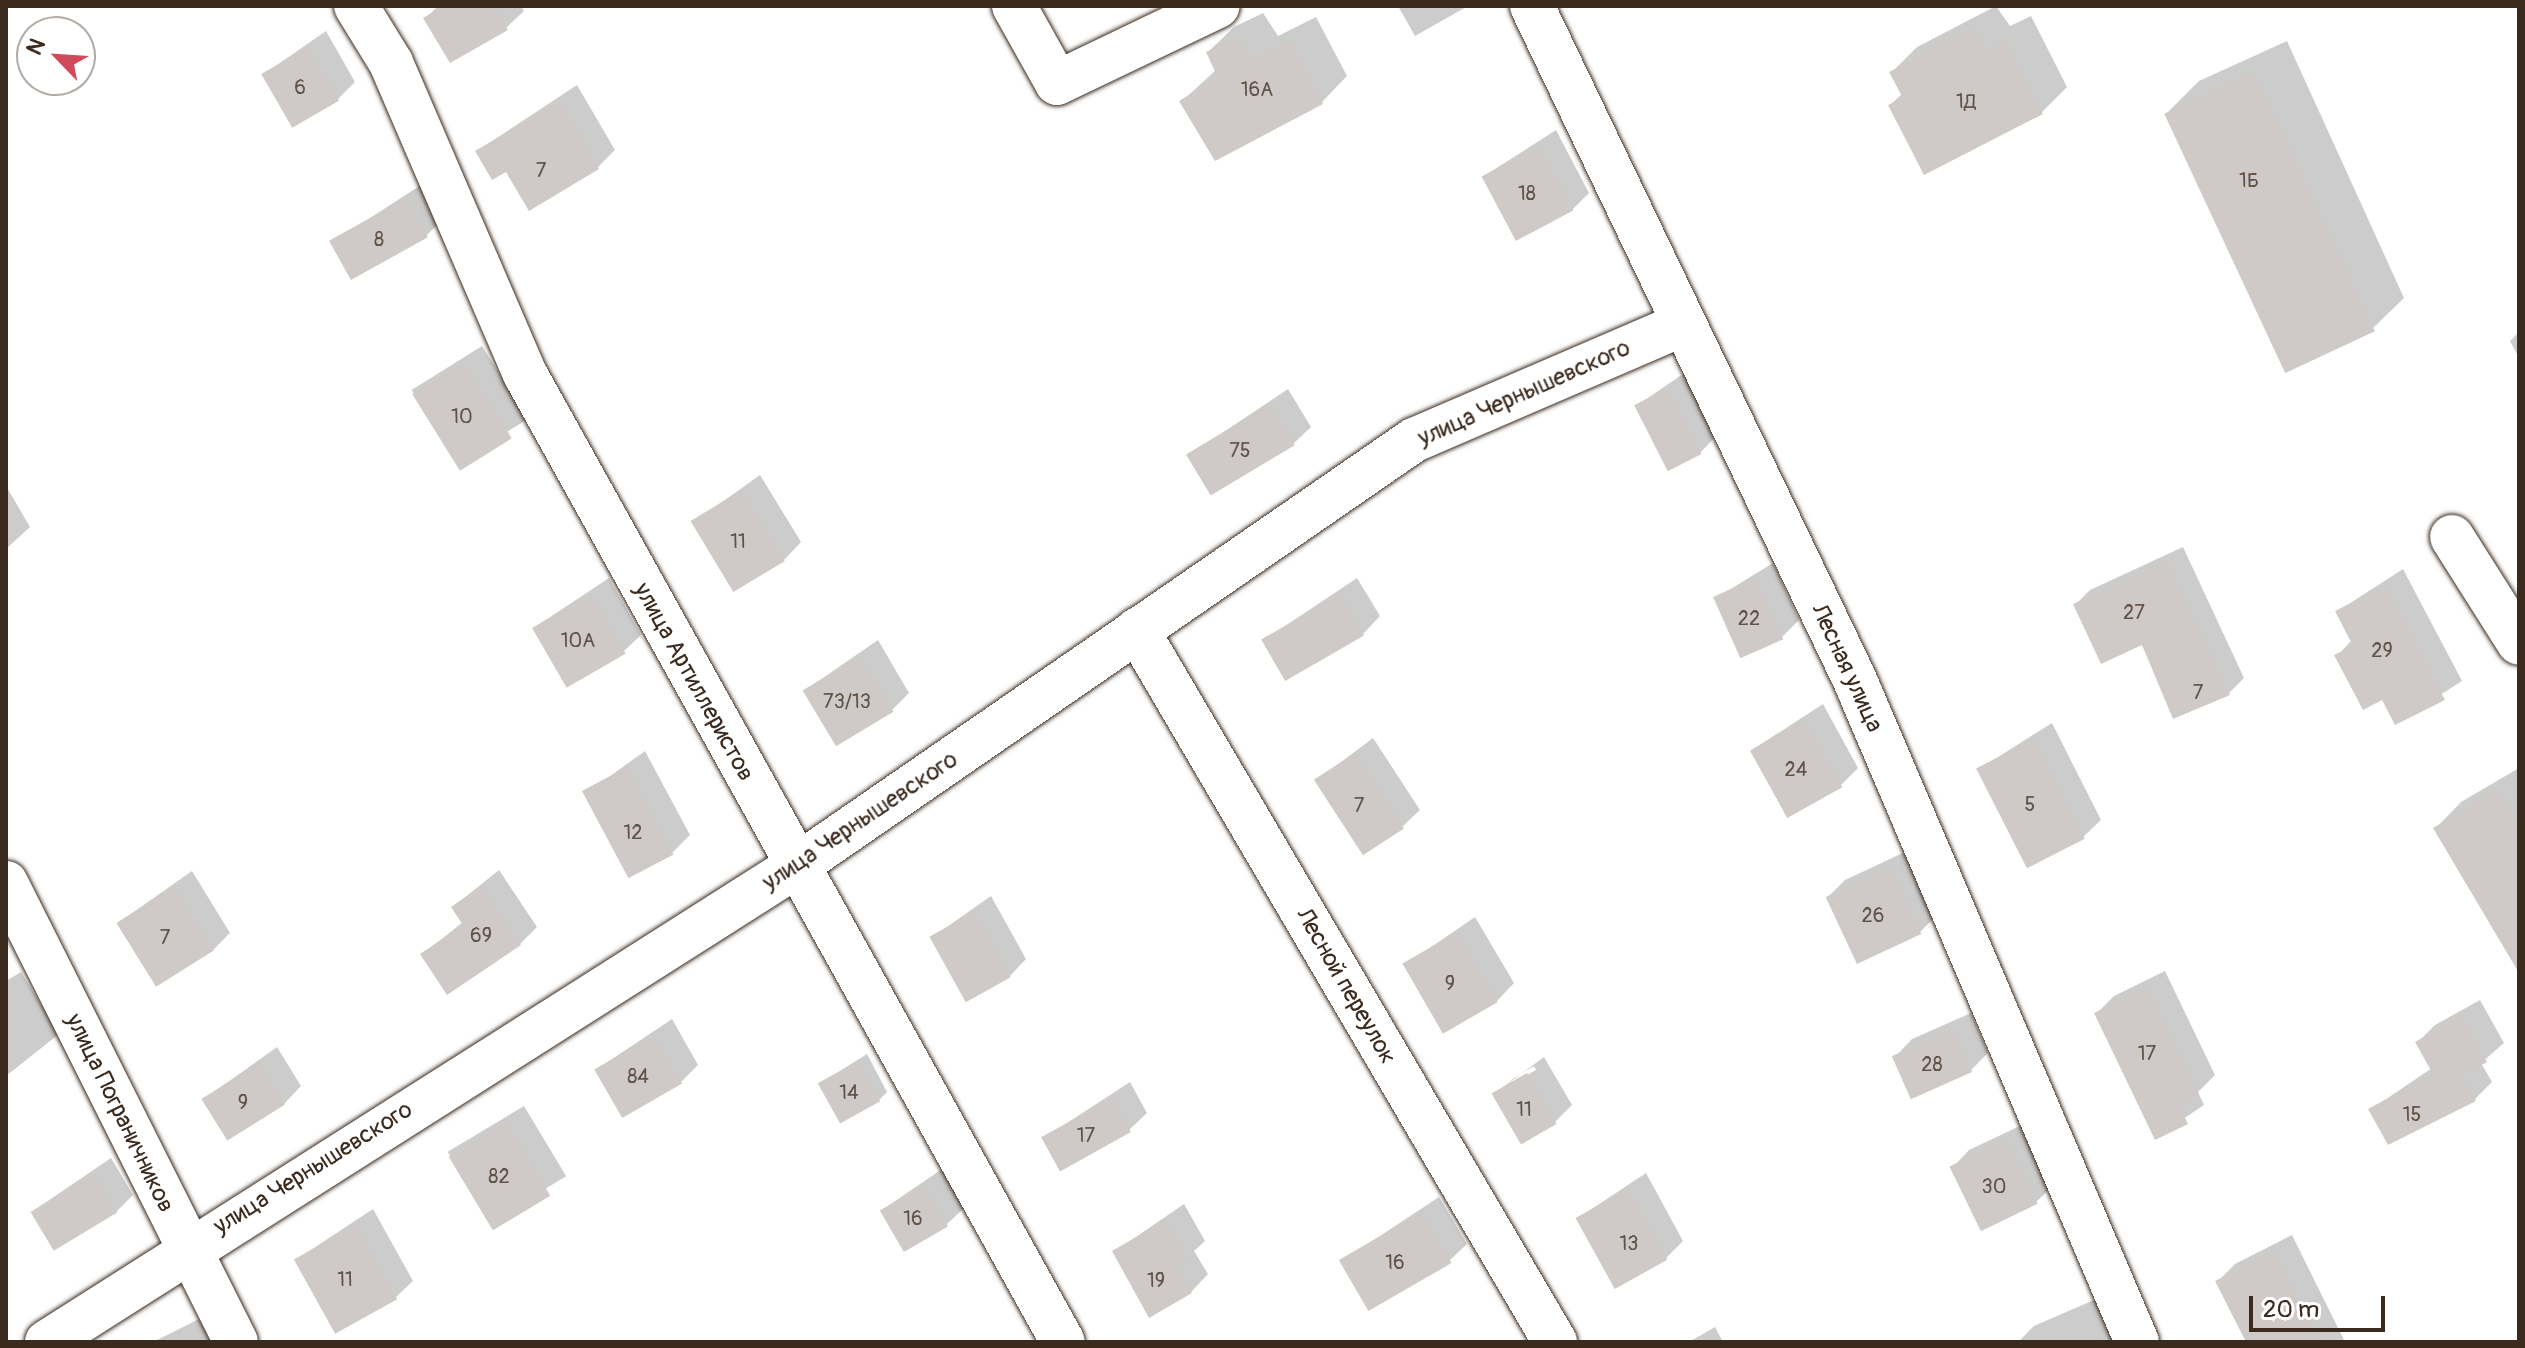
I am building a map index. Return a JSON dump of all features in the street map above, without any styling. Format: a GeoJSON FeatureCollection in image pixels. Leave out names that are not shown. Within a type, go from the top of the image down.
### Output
{"type":"FeatureCollection","features":[{"type":"Feature","properties":{"kind":"street","name":"улица Артиллеристов"},"geometry":{"type":"LineString","coordinates":[[356,6],[391,63],[525,374],[795,867],[1063,1342]]}},
{"type":"Feature","properties":{"kind":"street"},"geometry":{"type":"LineString","coordinates":[[1014,6],[1057,83],[1218,6]]}},
{"type":"Feature","properties":{"kind":"street","name":"Лесная улица"},"geometry":{"type":"LineString","coordinates":[[1532,6],[1854,678],[2137,1342]]}},
{"type":"Feature","properties":{"kind":"street","name":"улица Чернышевского"},"geometry":{"type":"LineString","coordinates":[[47,1342],[187,1247],[795,867],[1414,440],[1683,324]]}},
{"type":"Feature","properties":{"kind":"street"},"geometry":{"type":"LineString","coordinates":[[2452,537],[2519,643]]}},
{"type":"Feature","properties":{"kind":"street","name":"Лесной переулок"},"geometry":{"type":"LineString","coordinates":[[1137,630],[1555,1342]]}},
{"type":"Feature","properties":{"kind":"street","name":"улица Пограничников"},"geometry":{"type":"LineString","coordinates":[[6,883],[236,1342]]}},
{"type":"Feature","properties":{"kind":"building"},"geometry":{"type":"Polygon","coordinates":[[[444,6],[494,6],[508,30],[450,63],[423,18],[444,6]]]}},
{"type":"Feature","properties":{"kind":"building"},"geometry":{"type":"Polygon","coordinates":[[[1974,28],[1985,50],[2005,40],[2043,114],[1924,175],[1888,105],[1903,98],[1889,72],[1974,28]]]}},
{"type":"Feature","properties":{"kind":"building"},"geometry":{"type":"Polygon","coordinates":[[[1237,37],[1252,60],[1290,41],[1323,104],[1215,161],[1179,101],[1218,78],[1206,52],[1237,37]]]}},
{"type":"Feature","properties":{"kind":"building"},"geometry":{"type":"Polygon","coordinates":[[[308,47],[339,101],[292,128],[261,74],[308,47]]]}},
{"type":"Feature","properties":{"kind":"building"},"geometry":{"type":"Polygon","coordinates":[[[2254,72],[2375,331],[2285,373],[2164,114],[2254,72]]]}},
{"type":"Feature","properties":{"kind":"building"},"geometry":{"type":"Polygon","coordinates":[[[560,101],[599,169],[529,211],[506,172],[492,180],[475,151],[560,101]]]}},
{"type":"Feature","properties":{"kind":"building"},"geometry":{"type":"Polygon","coordinates":[[[1539,146],[1573,210],[1516,241],[1482,177],[1539,146]]]}},
{"type":"Feature","properties":{"kind":"building"},"geometry":{"type":"Polygon","coordinates":[[[406,198],[428,237],[351,280],[329,241],[406,198]]]}},
{"type":"Feature","properties":{"kind":"building"},"geometry":{"type":"Polygon","coordinates":[[[464,362],[512,438],[460,471],[412,394],[464,362]]]}},
{"type":"Feature","properties":{"kind":"building"},"geometry":{"type":"Polygon","coordinates":[[[1668,388],[1702,454],[1668,471],[1634,405],[1668,388]]]}},
{"type":"Feature","properties":{"kind":"building"},"geometry":{"type":"Polygon","coordinates":[[[1270,404],[1295,445],[1211,496],[1186,454],[1270,404]]]}},
{"type":"Feature","properties":{"kind":"building"},"geometry":{"type":"Polygon","coordinates":[[[742,490],[785,561],[733,592],[691,521],[742,490]]]}},
{"type":"Feature","properties":{"kind":"building"},"geometry":{"type":"Polygon","coordinates":[[[2167,561],[2230,695],[2173,719],[2142,645],[2101,664],[2073,604],[2167,561]]]}},
{"type":"Feature","properties":{"kind":"building"},"geometry":{"type":"Polygon","coordinates":[[[1756,578],[1783,639],[1740,658],[1713,597],[1756,578]]]}},
{"type":"Feature","properties":{"kind":"building"},"geometry":{"type":"Polygon","coordinates":[[[2386,585],[2445,700],[2395,725],[2382,700],[2363,710],[2334,655],[2353,646],[2335,611],[2386,585]]]}},
{"type":"Feature","properties":{"kind":"building"},"geometry":{"type":"Polygon","coordinates":[[[591,594],[626,654],[567,688],[532,628],[591,594]]]}},
{"type":"Feature","properties":{"kind":"building"},"geometry":{"type":"Polygon","coordinates":[[[1340,594],[1364,636],[1285,681],[1261,640],[1340,594]]]}},
{"type":"Feature","properties":{"kind":"building"},"geometry":{"type":"Polygon","coordinates":[[[860,656],[893,712],[836,746],[803,691],[860,656]]]}},
{"type":"Feature","properties":{"kind":"building"},"geometry":{"type":"Polygon","coordinates":[[[1805,720],[1842,787],[1787,818],[1750,751],[1805,720]]]}},
{"type":"Feature","properties":{"kind":"building"},"geometry":{"type":"Polygon","coordinates":[[[2034,739],[2085,839],[2027,868],[1976,769],[2034,739]]]}},
{"type":"Feature","properties":{"kind":"building"},"geometry":{"type":"Polygon","coordinates":[[[1355,753],[1404,828],[1363,855],[1314,780],[1355,753]]]}},
{"type":"Feature","properties":{"kind":"building"},"geometry":{"type":"Polygon","coordinates":[[[627,767],[673,854],[628,878],[582,791],[627,767]]]}},
{"type":"Feature","properties":{"kind":"building"},"geometry":{"type":"Polygon","coordinates":[[[2498,790],[2519,826],[2519,973],[2433,828],[2498,790]]]}},
{"type":"Feature","properties":{"kind":"building"},"geometry":{"type":"Polygon","coordinates":[[[1890,867],[1921,934],[1857,964],[1826,897],[1890,867]]]}},
{"type":"Feature","properties":{"kind":"building"},"geometry":{"type":"Polygon","coordinates":[[[481,886],[521,945],[447,995],[420,954],[463,925],[451,907],[481,886]]]}},
{"type":"Feature","properties":{"kind":"building"},"geometry":{"type":"Polygon","coordinates":[[[174,887],[214,951],[156,987],[116,923],[174,887]]]}},
{"type":"Feature","properties":{"kind":"building"},"geometry":{"type":"Polygon","coordinates":[[[974,912],[1010,978],[966,1002],[929,937],[974,912]]]}},
{"type":"Feature","properties":{"kind":"building"},"geometry":{"type":"Polygon","coordinates":[[[1457,932],[1498,1002],[1443,1034],[1402,963],[1457,932]]]}},
{"type":"Feature","properties":{"kind":"building"},"geometry":{"type":"Polygon","coordinates":[[[2148,987],[2199,1094],[2178,1104],[2188,1124],[2155,1140],[2094,1013],[2148,987]]]}},
{"type":"Feature","properties":{"kind":"building"},"geometry":{"type":"Polygon","coordinates":[[[2462,1016],[2487,1062],[2462,1076],[2476,1101],[2388,1145],[2368,1109],[2433,1074],[2415,1042],[2462,1016]]]}},
{"type":"Feature","properties":{"kind":"building"},"geometry":{"type":"Polygon","coordinates":[[[1953,1029],[1972,1072],[1911,1099],[1892,1056],[1953,1029]]]}},
{"type":"Feature","properties":{"kind":"building"},"geometry":{"type":"Polygon","coordinates":[[[654,1035],[682,1083],[622,1118],[594,1070],[654,1035]]]}},
{"type":"Feature","properties":{"kind":"building"},"geometry":{"type":"Polygon","coordinates":[[[858,1061],[880,1101],[840,1124],[818,1083],[858,1061]]]}},
{"type":"Feature","properties":{"kind":"building"},"geometry":{"type":"Polygon","coordinates":[[[259,1063],[285,1105],[227,1141],[201,1099],[259,1063]]]}},
{"type":"Feature","properties":{"kind":"building"},"geometry":{"type":"Polygon","coordinates":[[[1527,1073],[1556,1124],[1521,1145],[1491,1094],[1527,1073]]]}},
{"type":"Feature","properties":{"kind":"building"},"geometry":{"type":"Polygon","coordinates":[[[1112,1098],[1131,1132],[1060,1171],[1041,1137],[1112,1098]]]}},
{"type":"Feature","properties":{"kind":"building"},"geometry":{"type":"Polygon","coordinates":[[[506,1122],[550,1196],[493,1230],[449,1157],[506,1122]]]}},
{"type":"Feature","properties":{"kind":"building"},"geometry":{"type":"Polygon","coordinates":[[[2006,1139],[2038,1204],[1981,1231],[1949,1167],[2006,1139]]]}},
{"type":"Feature","properties":{"kind":"building"},"geometry":{"type":"Polygon","coordinates":[[[94,1174],[117,1213],[54,1251],[31,1212],[94,1174]]]}},
{"type":"Feature","properties":{"kind":"building"},"geometry":{"type":"Polygon","coordinates":[[[924,1185],[948,1227],[904,1252],[880,1210],[924,1185]]]}},
{"type":"Feature","properties":{"kind":"building"},"geometry":{"type":"Polygon","coordinates":[[[1628,1189],[1667,1260],[1615,1289],[1576,1218],[1628,1189]]]}},
{"type":"Feature","properties":{"kind":"building"},"geometry":{"type":"Polygon","coordinates":[[[1422,1212],[1452,1263],[1368,1311],[1339,1260],[1422,1212]]]}},
{"type":"Feature","properties":{"kind":"building"},"geometry":{"type":"Polygon","coordinates":[[[1166,1220],[1189,1259],[1176,1266],[1192,1293],[1149,1318],[1112,1251],[1166,1220]]]}},
{"type":"Feature","properties":{"kind":"building"},"geometry":{"type":"Polygon","coordinates":[[[356,1225],[397,1299],[335,1334],[294,1259],[356,1225]]]}},
{"type":"Feature","properties":{"kind":"building"},"geometry":{"type":"Polygon","coordinates":[[[2274,1251],[2319,1342],[2246,1342],[2215,1281],[2274,1251]]]}}]}
